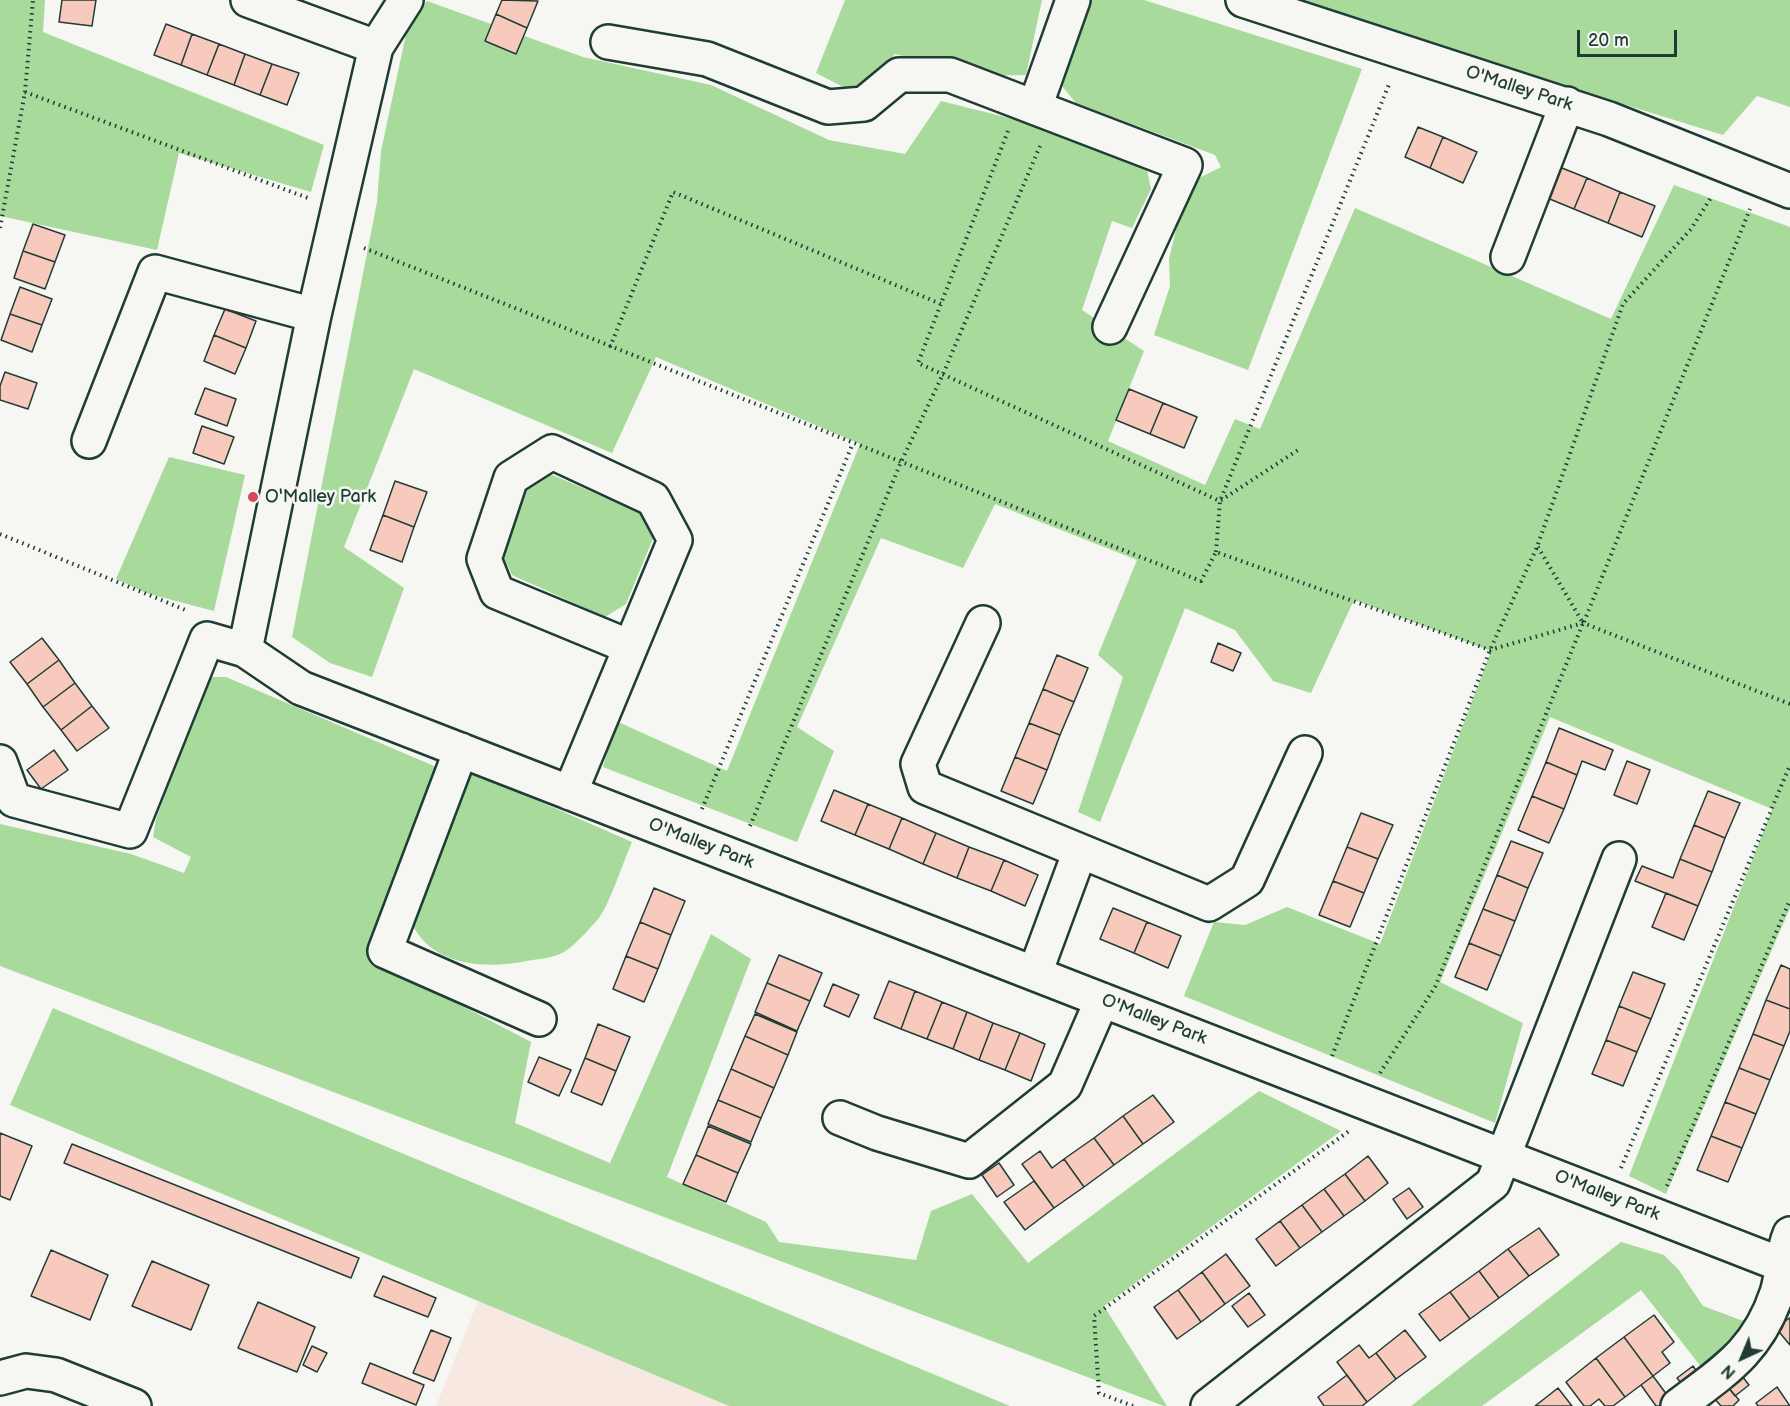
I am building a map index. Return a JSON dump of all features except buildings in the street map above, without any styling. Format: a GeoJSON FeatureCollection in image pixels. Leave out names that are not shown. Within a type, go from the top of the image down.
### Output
{"type":"FeatureCollection","features":[{"type":"Feature","properties":{"kind":"street"},"geometry":{"type":"LineString","coordinates":[[248,0],[376,47]]}},
{"type":"Feature","properties":{"kind":"street"},"geometry":{"type":"LineString","coordinates":[[245,650],[314,315],[376,47],[406,0]]}},
{"type":"Feature","properties":{"kind":"street"},"geometry":{"type":"LineString","coordinates":[[1036,108],[1073,0]]}},
{"type":"Feature","properties":{"kind":"street","name":"O'Malley Park"},"geometry":{"type":"LineString","coordinates":[[1243,0],[1567,104],[1776,185]]}},
{"type":"Feature","properties":{"kind":"street"},"geometry":{"type":"LineString","coordinates":[[608,42],[707,58],[828,107],[864,104],[899,75],[950,75],[1185,165],[1110,327]]}},
{"type":"Feature","properties":{"kind":"street"},"geometry":{"type":"LineString","coordinates":[[1508,256],[1567,104]]}},
{"type":"Feature","properties":{"kind":"street"},"geometry":{"type":"LineString","coordinates":[[89,441],[155,272],[314,315]]}},
{"type":"Feature","properties":{"kind":"street"},"geometry":{"type":"LineString","coordinates":[[570,793],[675,540],[653,499],[552,453],[511,478],[484,559],[490,576],[497,592],[630,647]]}},
{"type":"Feature","properties":{"kind":"street"},"geometry":{"type":"LineString","coordinates":[[982,623],[918,764],[925,787],[1209,904],[1247,880],[1305,753]]}},
{"type":"Feature","properties":{"kind":"street"},"geometry":{"type":"LineString","coordinates":[[0,762],[14,800],[130,831],[207,639]]}},
{"type":"Feature","properties":{"kind":"street","name":"O'Malley Park"},"geometry":{"type":"LineString","coordinates":[[207,639],[245,650],[301,688],[570,793],[1655,1214],[1787,1255]]}},
{"type":"Feature","properties":{"kind":"street"},"geometry":{"type":"LineString","coordinates":[[460,750],[385,951],[539,1018]]}},
{"type":"Feature","properties":{"kind":"street"},"geometry":{"type":"LineString","coordinates":[[1035,974],[1080,851]]}},
{"type":"Feature","properties":{"kind":"street"},"geometry":{"type":"LineString","coordinates":[[1208,1406],[1493,1183],[1619,859]]}},
{"type":"Feature","properties":{"kind":"street"},"geometry":{"type":"LineString","coordinates":[[840,1118],[877,1133],[969,1161],[1065,1084],[1102,1000]]}},
{"type":"Feature","properties":{"kind":"street"},"geometry":{"type":"LineString","coordinates":[[1678,1406],[1738,1360],[1750,1347],[1778,1292],[1787,1255]]}},
{"type":"Feature","properties":{"kind":"street"},"geometry":{"type":"LineString","coordinates":[[0,1378],[26,1371],[56,1375],[134,1406]]}},
{"type":"Feature","properties":{"kind":"path"},"geometry":{"type":"LineString","coordinates":[[0,228],[25,92],[33,0]]}},
{"type":"Feature","properties":{"kind":"path"},"geometry":{"type":"LineString","coordinates":[[25,92],[335,223],[610,347],[1201,581],[1216,552],[1220,501],[1403,51]]}},
{"type":"Feature","properties":{"kind":"path"},"geometry":{"type":"LineString","coordinates":[[1036,108],[941,304],[918,363],[1220,501]]}},
{"type":"Feature","properties":{"kind":"path"},"geometry":{"type":"LineString","coordinates":[[737,857],[901,462],[943,374],[1036,108]]}},
{"type":"Feature","properties":{"kind":"path"},"geometry":{"type":"LineString","coordinates":[[1321,1084],[1490,650],[1538,547],[1623,304],[1691,229],[1731,167]]}},
{"type":"Feature","properties":{"kind":"path"},"geometry":{"type":"LineString","coordinates":[[1362,1101],[1435,987],[1583,623],[1776,185]]}},
{"type":"Feature","properties":{"kind":"path"},"geometry":{"type":"LineString","coordinates":[[610,347],[673,192],[941,304]]}},
{"type":"Feature","properties":{"kind":"path"},"geometry":{"type":"LineString","coordinates":[[690,839],[853,443]]}},
{"type":"Feature","properties":{"kind":"path"},"geometry":{"type":"LineString","coordinates":[[1220,501],[1298,450]]}},
{"type":"Feature","properties":{"kind":"path"},"geometry":{"type":"LineString","coordinates":[[0,534],[195,613],[207,639]]}},
{"type":"Feature","properties":{"kind":"path"},"geometry":{"type":"LineString","coordinates":[[1538,547],[1583,623]]}},
{"type":"Feature","properties":{"kind":"path"},"geometry":{"type":"LineString","coordinates":[[1216,552],[1490,650],[1583,623],[1790,704]]}},
{"type":"Feature","properties":{"kind":"path"},"geometry":{"type":"LineString","coordinates":[[1609,1196],[1790,765]]}},
{"type":"Feature","properties":{"kind":"path"},"geometry":{"type":"LineString","coordinates":[[1655,1214],[1790,900]]}},
{"type":"Feature","properties":{"kind":"shaded area"},"geometry":{"type":"Polygon","coordinates":[[[478,1301],[729,1406],[436,1406],[478,1301]]]}},
{"type":"Feature","properties":{"kind":"green space"},"geometry":{"type":"Polygon","coordinates":[[[0,0],[45,0],[43,32],[324,145],[311,192],[179,153],[157,250],[0,216],[0,0]]]}},
{"type":"Feature","properties":{"kind":"green space"},"geometry":{"type":"Polygon","coordinates":[[[845,0],[1042,0],[1026,75],[981,76],[895,54],[855,93],[816,73],[845,0]]]}},
{"type":"Feature","properties":{"kind":"green space"},"geometry":{"type":"Polygon","coordinates":[[[1089,0],[1144,0],[1362,69],[1248,370],[1154,335],[1170,286],[1169,259],[1179,217],[1195,180],[1221,167],[1215,155],[1076,103],[1057,80],[1089,0]]]}},
{"type":"Feature","properties":{"kind":"green space"},"geometry":{"type":"Polygon","coordinates":[[[1285,0],[1790,0],[1790,107],[1757,96],[1723,135],[1285,0]]]}},
{"type":"Feature","properties":{"kind":"green space"},"geometry":{"type":"Polygon","coordinates":[[[427,1],[583,57],[711,85],[829,140],[905,154],[941,101],[1097,140],[1146,165],[1151,189],[1132,228],[1112,221],[1082,310],[1144,351],[1108,441],[1205,485],[1235,419],[1260,429],[1355,208],[1611,319],[1674,185],[1790,227],[1790,908],[1666,1194],[1629,1176],[1772,809],[1550,717],[1440,982],[1523,1023],[1495,1123],[1184,996],[1214,922],[1245,925],[1287,907],[1380,944],[1491,651],[1354,600],[1311,693],[1273,681],[1235,630],[1185,608],[1100,822],[1078,812],[1123,677],[1098,655],[1137,560],[995,504],[963,568],[881,538],[797,727],[834,751],[797,842],[603,767],[616,721],[727,771],[860,444],[656,357],[612,453],[414,369],[344,547],[404,588],[372,677],[330,663],[292,637],[377,202],[381,151],[408,25],[427,1]]]}},
{"type":"Feature","properties":{"kind":"green space"},"geometry":{"type":"Polygon","coordinates":[[[169,457],[245,475],[214,611],[146,593],[116,579],[169,457]]]}},
{"type":"Feature","properties":{"kind":"green space"},"geometry":{"type":"Polygon","coordinates":[[[548,473],[648,516],[654,536],[626,604],[605,617],[512,575],[500,550],[523,483],[548,473]]]}},
{"type":"Feature","properties":{"kind":"green space"},"geometry":{"type":"Polygon","coordinates":[[[207,677],[226,677],[434,766],[436,792],[373,959],[531,1042],[515,1123],[610,1163],[711,934],[751,959],[667,1177],[766,1222],[779,1242],[916,1260],[931,1211],[972,1194],[1028,1263],[1259,1091],[1341,1131],[1104,1306],[1167,1406],[1164,1406],[0,966],[0,824],[131,854],[184,873],[191,857],[153,837],[156,819],[207,677]]]}},
{"type":"Feature","properties":{"kind":"green space"},"geometry":{"type":"Polygon","coordinates":[[[470,771],[632,842],[599,918],[577,942],[562,953],[494,965],[461,961],[432,948],[420,937],[411,922],[470,771]]]}},
{"type":"Feature","properties":{"kind":"green space"},"geometry":{"type":"Polygon","coordinates":[[[53,1008],[1010,1406],[729,1406],[10,1105],[53,1008]]]}},
{"type":"Feature","properties":{"kind":"green space"},"geometry":{"type":"Polygon","coordinates":[[[1621,1242],[1664,1255],[1678,1269],[1703,1306],[1746,1322],[1702,1368],[1641,1290],[1482,1406],[1411,1406],[1621,1242]]]}},
{"type":"Feature","properties":{"kind":"place","name":"O'Malley Park"},"geometry":{"type":"Point","coordinates":[253,497]}}]}
